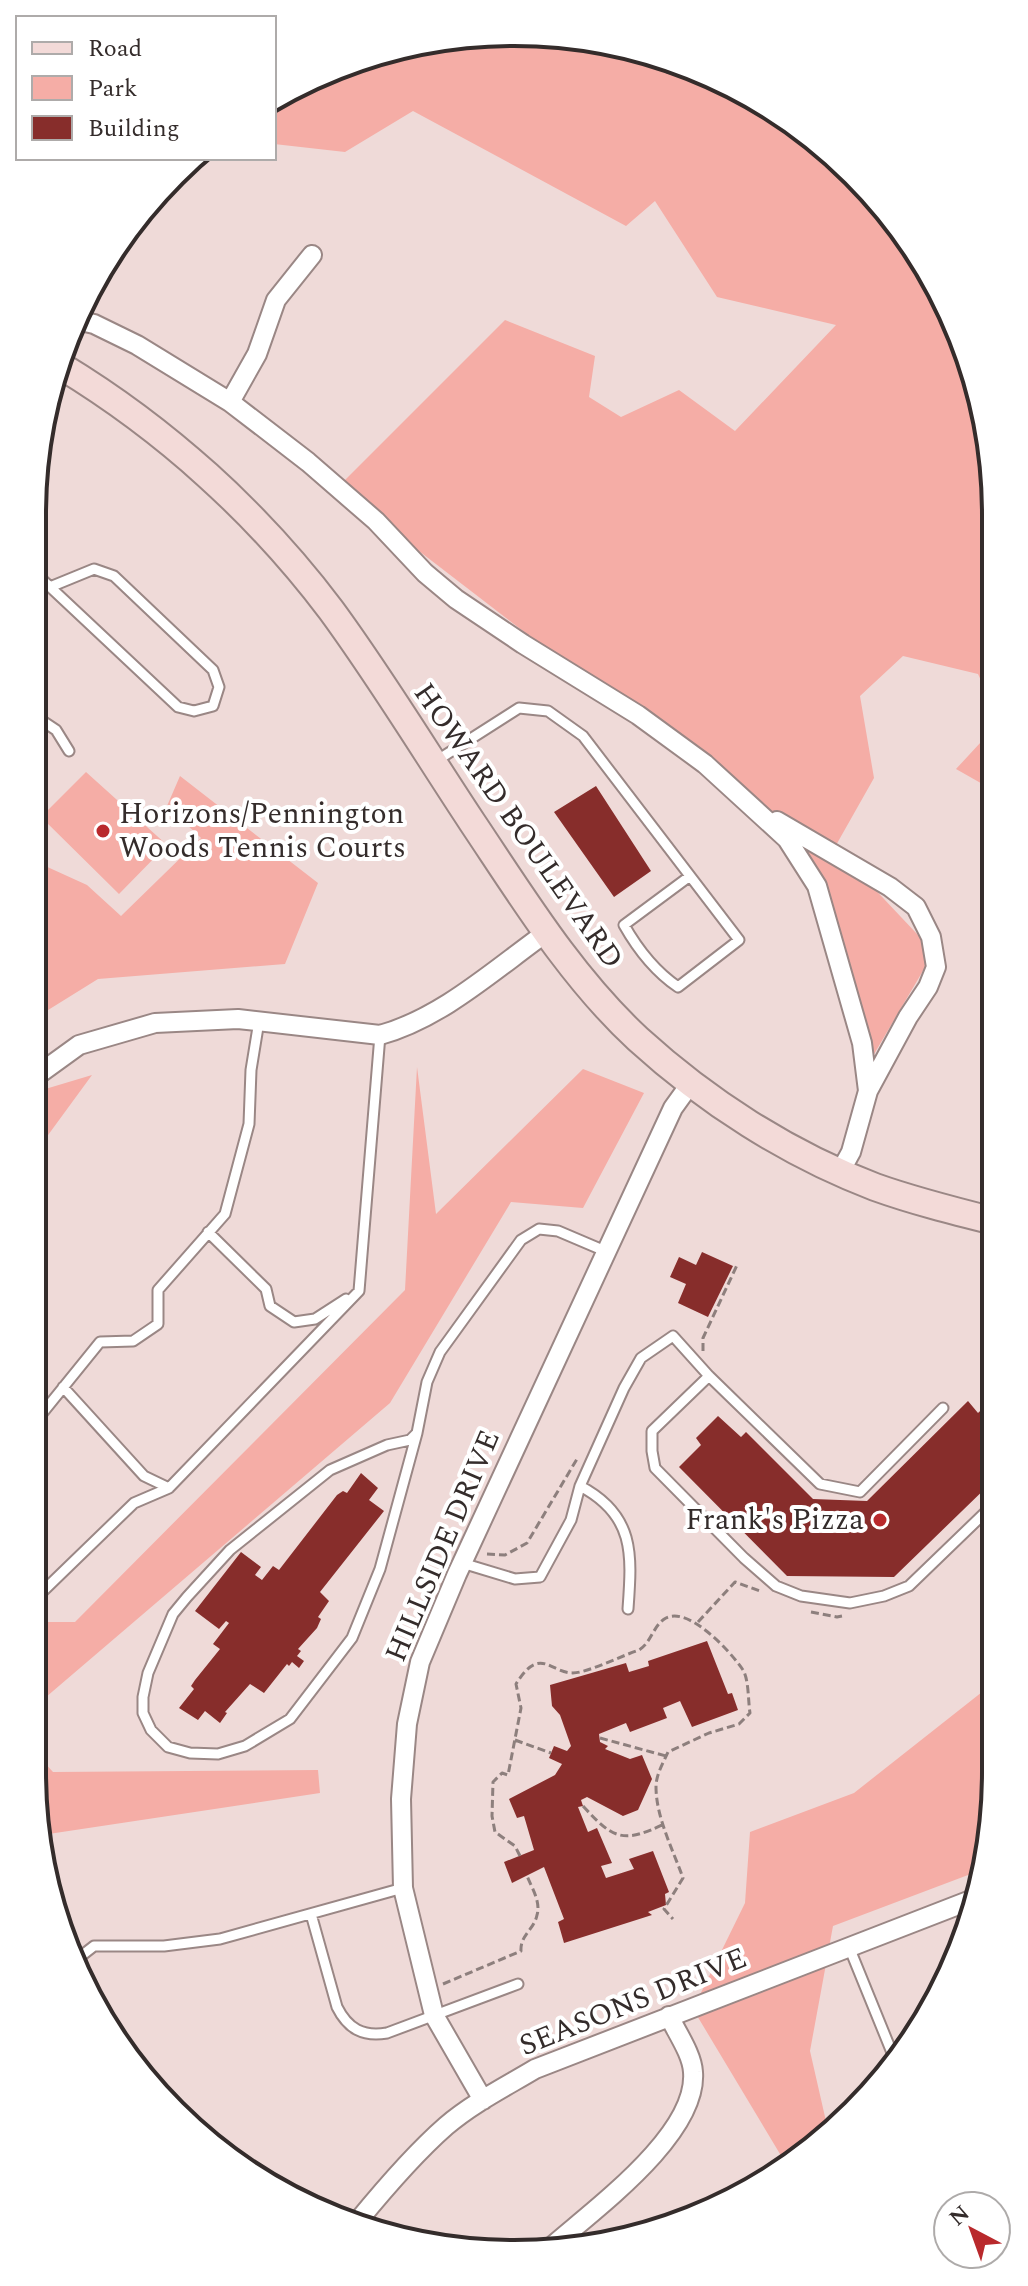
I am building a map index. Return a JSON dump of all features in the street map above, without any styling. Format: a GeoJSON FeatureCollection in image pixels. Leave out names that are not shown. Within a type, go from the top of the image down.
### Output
{"type":"FeatureCollection","features":[{"type":"Feature","properties":{"kind":"main road","name":"HOWARD BOULEVARD"},"geometry":{"type":"LineString","coordinates":[[69,371],[172,444],[270,537],[332,612],[547,932],[600,1000],[636,1037],[691,1083],[753,1125],[840,1172],[905,1197],[982,1218]]}},
{"type":"Feature","properties":{"kind":"street"},"geometry":{"type":"LineString","coordinates":[[230,402],[257,354],[276,300],[312,255]]}},
{"type":"Feature","properties":{"kind":"street"},"geometry":{"type":"LineString","coordinates":[[87,323],[137,345],[230,402],[308,462],[376,521],[425,573],[456,599],[638,715],[705,764],[787,839],[817,886],[862,1043],[868,1091]]}},
{"type":"Feature","properties":{"kind":"street"},"geometry":{"type":"LineString","coordinates":[[752,806],[890,887],[916,907],[931,937],[936,967],[928,987],[868,1091],[851,1152],[840,1172]]}},
{"type":"Feature","properties":{"kind":"street"},"geometry":{"type":"LineString","coordinates":[[46,1069],[79,1045],[155,1023],[238,1019],[380,1035],[398,1030],[433,1012],[547,932]]}},
{"type":"Feature","properties":{"kind":"street","name":"HILLSIDE DRIVE"},"geometry":{"type":"LineString","coordinates":[[483,2100],[434,2015],[403,1888],[401,1799],[407,1724],[420,1662],[462,1563],[673,1108],[691,1083]]}},
{"type":"Feature","properties":{"kind":"street","name":"SEASONS DRIVE"},"geometry":{"type":"LineString","coordinates":[[363,2215],[412,2159],[448,2125],[535,2069],[963,1903]]}},
{"type":"Feature","properties":{"kind":"street"},"geometry":{"type":"LineString","coordinates":[[562,2237],[653,2157],[677,2124],[693,2090],[693,2068],[669,2016]]}},
{"type":"Feature","properties":{"kind":"lane"},"geometry":{"type":"LineString","coordinates":[[46,583],[50,587],[178,707],[194,711],[213,706],[219,687],[213,670],[114,576],[94,569],[50,587]]}},
{"type":"Feature","properties":{"kind":"lane"},"geometry":{"type":"LineString","coordinates":[[433,763],[519,708],[548,711],[583,736],[739,940],[678,987],[664,978],[624,925],[690,876]]}},
{"type":"Feature","properties":{"kind":"lane"},"geometry":{"type":"LineString","coordinates":[[46,723],[56,730],[69,751]]}},
{"type":"Feature","properties":{"kind":"lane"},"geometry":{"type":"LineString","coordinates":[[46,1408],[100,1342],[133,1341],[158,1324],[158,1290],[225,1214],[249,1124],[251,1070],[259,1021]]}},
{"type":"Feature","properties":{"kind":"lane"},"geometry":{"type":"LineString","coordinates":[[46,1588],[134,1503],[169,1488],[359,1291],[380,1035]]}},
{"type":"Feature","properties":{"kind":"lane"},"geometry":{"type":"LineString","coordinates":[[417,1433],[410,1440],[387,1445],[330,1470],[230,1550],[173,1614],[148,1673],[143,1697],[143,1713],[151,1730],[168,1747],[190,1753],[218,1754],[245,1746],[290,1719],[352,1638],[380,1569],[417,1433],[427,1382],[440,1352],[521,1240],[539,1229],[558,1231],[605,1251]]}},
{"type":"Feature","properties":{"kind":"lane"},"geometry":{"type":"LineString","coordinates":[[208,1232],[266,1289],[270,1306],[294,1322],[315,1319],[359,1291]]}},
{"type":"Feature","properties":{"kind":"lane"},"geometry":{"type":"LineString","coordinates":[[462,1563],[515,1579],[540,1577],[571,1520],[580,1486],[624,1388],[641,1358],[673,1336],[709,1376],[820,1484],[860,1492],[943,1408]]}},
{"type":"Feature","properties":{"kind":"lane"},"geometry":{"type":"LineString","coordinates":[[709,1376],[652,1431],[655,1468],[776,1586],[801,1596],[850,1603],[884,1596],[909,1586],[982,1516]]}},
{"type":"Feature","properties":{"kind":"lane"},"geometry":{"type":"LineString","coordinates":[[63,1387],[144,1476],[169,1488]]}},
{"type":"Feature","properties":{"kind":"lane"},"geometry":{"type":"LineString","coordinates":[[580,1486],[595,1493],[616,1512],[627,1536],[628,1609]]}},
{"type":"Feature","properties":{"kind":"lane"},"geometry":{"type":"LineString","coordinates":[[83,1954],[94,1946],[164,1946],[220,1939],[403,1888]]}},
{"type":"Feature","properties":{"kind":"lane"},"geometry":{"type":"LineString","coordinates":[[311,1914],[337,2007],[344,2020],[370,2036],[387,2033],[518,1984]]}},
{"type":"Feature","properties":{"kind":"lane"},"geometry":{"type":"LineString","coordinates":[[849,1947],[891,2049]]}},
{"type":"Feature","properties":{"kind":"path"},"geometry":{"type":"LineString","coordinates":[[698,1622],[735,1582]]}},
{"type":"Feature","properties":{"kind":"path"},"geometry":{"type":"LineString","coordinates":[[520,1856],[515,1846],[495,1832],[493,1782],[502,1773],[508,1775],[521,1708],[516,1684],[526,1670],[534,1664],[548,1664],[566,1672],[581,1672],[647,1645],[662,1620],[670,1616],[698,1622],[745,1672],[750,1713],[739,1724],[709,1733],[668,1752],[666,1756],[656,1788],[664,1824],[683,1878],[664,1909],[673,1919]]}},
{"type":"Feature","properties":{"kind":"path"},"geometry":{"type":"LineString","coordinates":[[600,1738],[666,1756]]}},
{"type":"Feature","properties":{"kind":"path"},"geometry":{"type":"LineString","coordinates":[[515,1740],[551,1753]]}},
{"type":"Feature","properties":{"kind":"path"},"geometry":{"type":"LineString","coordinates":[[583,1806],[604,1828],[616,1835],[637,1837],[664,1824]]}},
{"type":"Feature","properties":{"kind":"path"},"geometry":{"type":"LineString","coordinates":[[440,1971],[443,1985],[521,1951],[520,1943],[538,1914],[537,1899],[527,1876]]}},
{"type":"Feature","properties":{"kind":"green space"},"geometry":{"type":"Polygon","coordinates":[[[514,46],[605,55],[693,82],[721,94],[774,125],[823,162],[866,205],[919,280],[934,307],[957,364],[978,453],[982,514],[982,683],[978,674],[903,656],[860,696],[874,778],[835,847],[934,952],[860,1078],[821,896],[773,823],[337,488],[505,320],[595,356],[589,397],[621,417],[679,390],[735,431],[836,325],[717,297],[655,201],[626,226],[413,111],[345,152],[276,144],[276,111],[335,82],[423,55],[514,46]]]}},
{"type":"Feature","properties":{"kind":"green space"},"geometry":{"type":"Polygon","coordinates":[[[982,741],[982,784],[956,769],[982,741]]]}},
{"type":"Feature","properties":{"kind":"green space","name":"Horizons/Pennington Woods Tennis Courts"},"geometry":{"type":"Polygon","coordinates":[[[86,772],[167,845],[119,894],[46,822],[46,812],[86,772]]]}},
{"type":"Feature","properties":{"kind":"green space"},"geometry":{"type":"Polygon","coordinates":[[[180,776],[318,883],[285,964],[98,979],[46,1011],[46,866],[87,885],[121,916],[201,838],[167,806],[180,776]]]}},
{"type":"Feature","properties":{"kind":"green space"},"geometry":{"type":"Polygon","coordinates":[[[417,1067],[436,1214],[583,1069],[644,1093],[583,1208],[511,1202],[390,1403],[46,1697],[46,1622],[75,1622],[405,1290],[417,1067]]]}},
{"type":"Feature","properties":{"kind":"green space"},"geometry":{"type":"Polygon","coordinates":[[[92,1075],[46,1138],[46,1089],[92,1075]]]}},
{"type":"Feature","properties":{"kind":"green space"},"geometry":{"type":"Polygon","coordinates":[[[982,1692],[981,1803],[970,1874],[833,1926],[810,2051],[826,2121],[781,2156],[693,2009],[745,1903],[750,1832],[854,1793],[982,1692]]]}},
{"type":"Feature","properties":{"kind":"green space"},"geometry":{"type":"Polygon","coordinates":[[[46,1764],[53,1772],[318,1770],[320,1793],[50,1834],[46,1764]]]}},
{"type":"Feature","properties":{"kind":"building"},"geometry":{"type":"Polygon","coordinates":[[[596,786],[651,871],[614,897],[554,812],[596,786]]]}},
{"type":"Feature","properties":{"kind":"building"},"geometry":{"type":"Polygon","coordinates":[[[702,1252],[733,1266],[708,1317],[678,1303],[686,1284],[670,1277],[679,1257],[696,1265],[702,1252]]]}},
{"type":"Feature","properties":{"kind":"building"},"geometry":{"type":"Polygon","coordinates":[[[968,1401],[978,1413],[982,1409],[982,1492],[894,1577],[787,1576],[679,1467],[701,1445],[696,1438],[718,1416],[741,1437],[746,1432],[813,1499],[867,1501],[968,1401]]]}},
{"type":"Feature","properties":{"kind":"building"},"geometry":{"type":"Polygon","coordinates":[[[361,1473],[378,1488],[369,1500],[384,1511],[320,1592],[329,1601],[318,1617],[321,1619],[317,1628],[298,1649],[301,1651],[297,1656],[304,1661],[299,1668],[292,1662],[289,1666],[287,1664],[264,1693],[250,1684],[225,1712],[220,1723],[205,1711],[198,1720],[179,1708],[194,1689],[191,1686],[195,1680],[220,1649],[213,1644],[229,1623],[226,1621],[219,1629],[195,1611],[241,1552],[261,1567],[255,1575],[262,1580],[273,1566],[279,1570],[337,1495],[343,1491],[347,1493],[361,1473]]]}},
{"type":"Feature","properties":{"kind":"building"},"geometry":{"type":"Polygon","coordinates":[[[707,1641],[728,1694],[732,1693],[738,1710],[692,1727],[680,1701],[663,1708],[667,1718],[630,1732],[626,1723],[599,1734],[600,1742],[608,1746],[605,1749],[630,1759],[642,1755],[652,1779],[638,1810],[623,1816],[587,1797],[581,1800],[583,1806],[578,1807],[588,1832],[597,1828],[612,1863],[601,1866],[606,1878],[634,1869],[629,1859],[653,1851],[669,1892],[665,1894],[666,1905],[648,1912],[652,1915],[564,1943],[558,1922],[564,1919],[544,1867],[512,1883],[504,1862],[534,1850],[524,1816],[517,1818],[509,1799],[555,1775],[562,1764],[549,1758],[554,1746],[567,1751],[571,1746],[560,1715],[552,1706],[550,1685],[626,1663],[629,1672],[649,1666],[648,1661],[707,1641]]]}},
{"type":"Feature","properties":{"kind":"place","name":"Horizons/Pennington Woods Tennis Courts"},"geometry":{"type":"Point","coordinates":[103,831]}},
{"type":"Feature","properties":{"kind":"place","name":"Frank's Pizza"},"geometry":{"type":"Point","coordinates":[880,1520]}}]}
